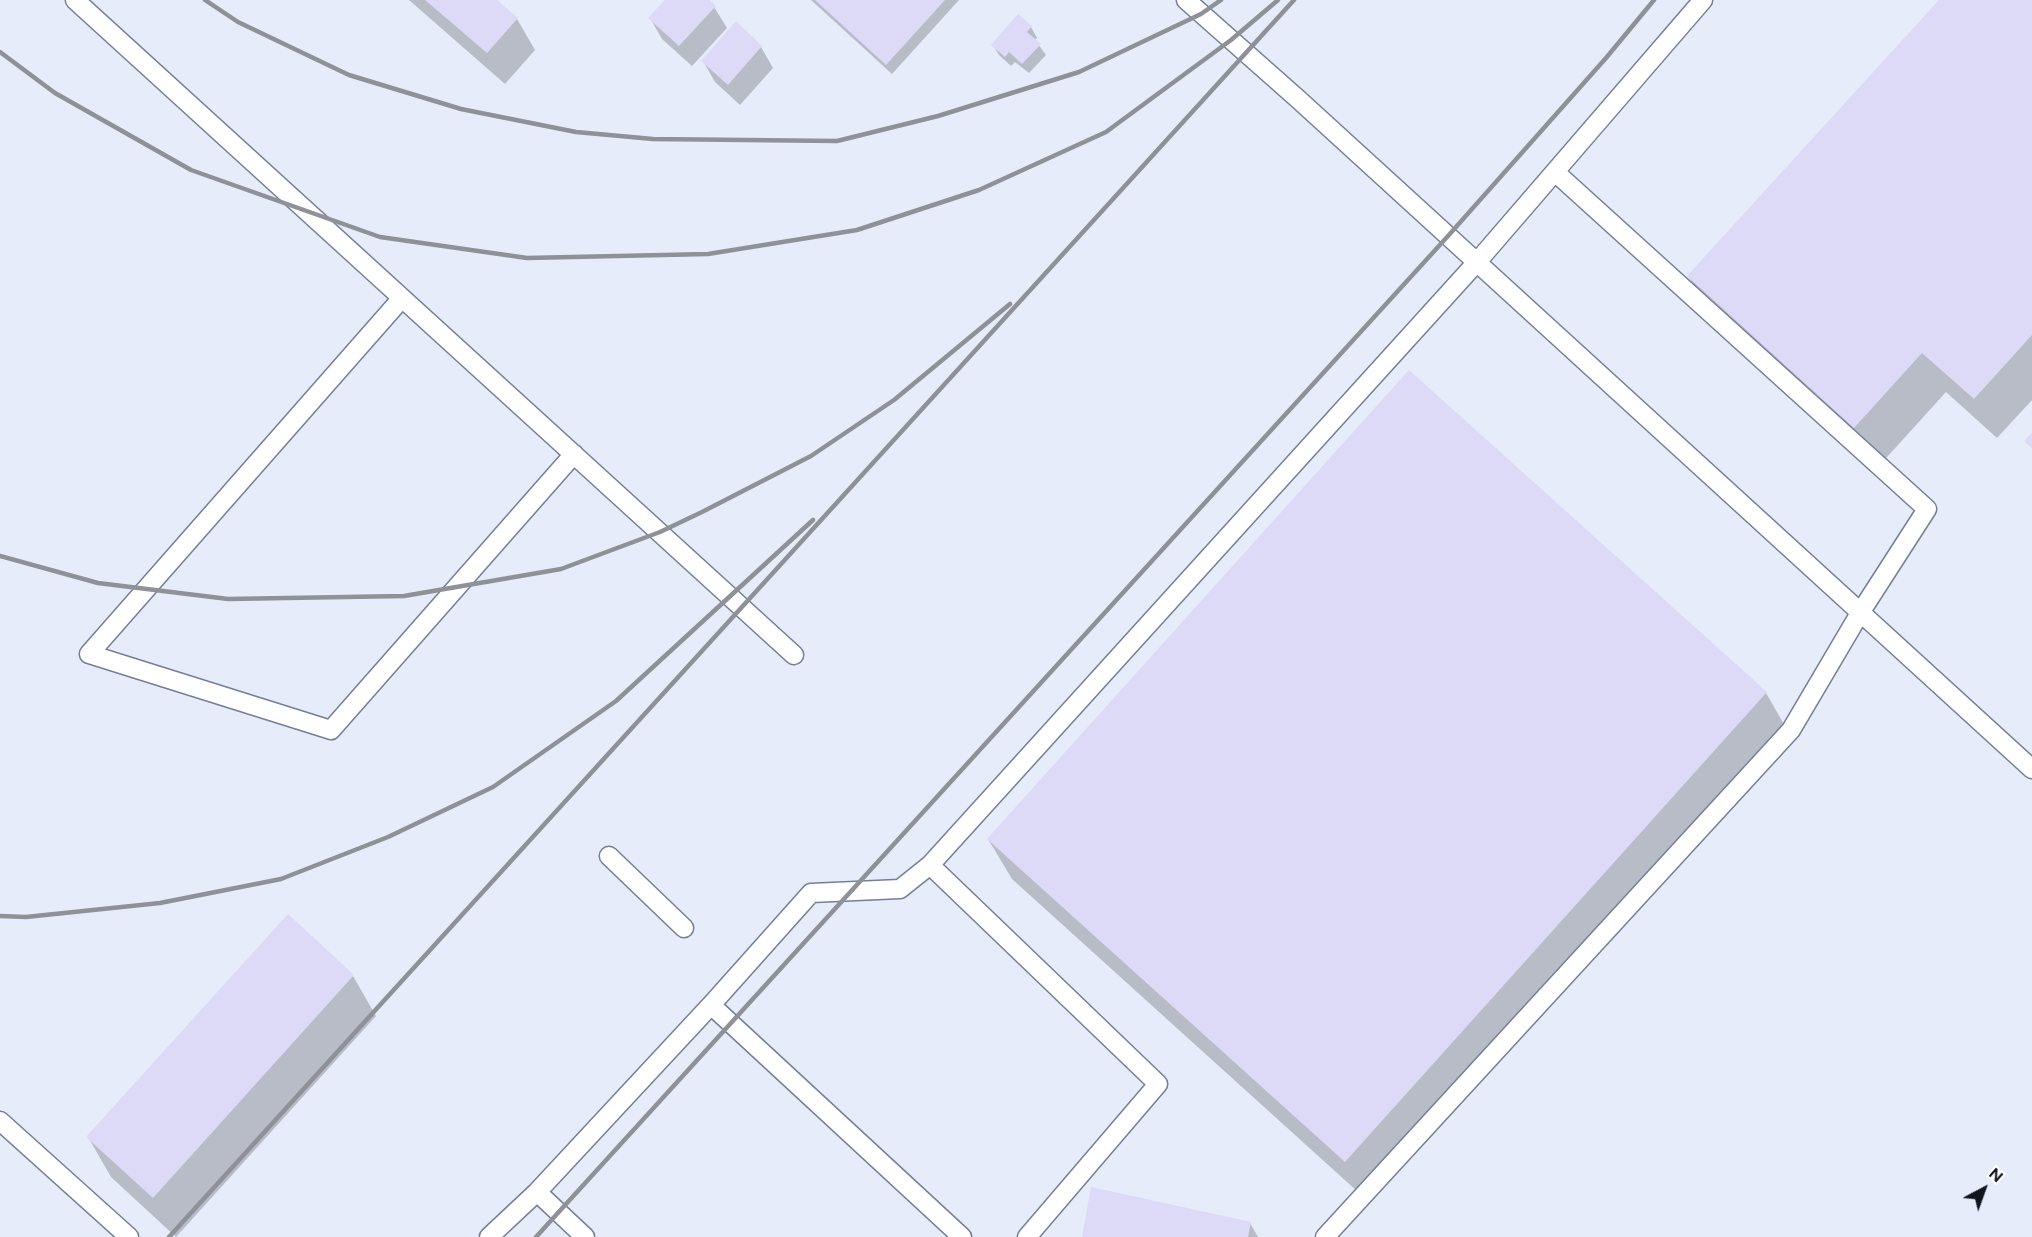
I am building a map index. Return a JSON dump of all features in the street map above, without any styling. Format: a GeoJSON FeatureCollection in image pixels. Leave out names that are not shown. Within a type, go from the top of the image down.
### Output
{"type":"FeatureCollection","features":[{"type":"Feature","properties":{"kind":"lane"},"geometry":{"type":"LineString","coordinates":[[75,0],[794,655]]}},
{"type":"Feature","properties":{"kind":"lane"},"geometry":{"type":"LineString","coordinates":[[1186,0],[1298,99],[2032,770]]}},
{"type":"Feature","properties":{"kind":"lane"},"geometry":{"type":"LineString","coordinates":[[489,1237],[537,1191],[711,1005],[811,893],[900,889],[930,865],[1477,262],[1703,0]]}},
{"type":"Feature","properties":{"kind":"lane"},"geometry":{"type":"LineString","coordinates":[[1325,1237],[1791,730],[1860,613],[1927,509],[1555,172]]}},
{"type":"Feature","properties":{"kind":"lane"},"geometry":{"type":"LineString","coordinates":[[402,298],[89,654],[331,730],[574,454]]}},
{"type":"Feature","properties":{"kind":"lane"},"geometry":{"type":"LineString","coordinates":[[609,856],[684,928]]}},
{"type":"Feature","properties":{"kind":"lane"},"geometry":{"type":"LineString","coordinates":[[930,865],[1158,1084],[1027,1237]]}},
{"type":"Feature","properties":{"kind":"lane"},"geometry":{"type":"LineString","coordinates":[[711,1005],[962,1237]]}},
{"type":"Feature","properties":{"kind":"lane"},"geometry":{"type":"LineString","coordinates":[[0,1121],[129,1237]]}},
{"type":"Feature","properties":{"kind":"lane"},"geometry":{"type":"LineString","coordinates":[[537,1191],[585,1237]]}},
{"type":"Feature","properties":{"kind":"shaded area"},"geometry":{"type":"Polygon","coordinates":[[[0,0],[2032,0],[2032,1237],[0,1237],[0,0]]]}},
{"type":"Feature","properties":{"kind":"building"},"geometry":{"type":"Polygon","coordinates":[[[425,0],[497,0],[518,18],[487,53],[425,0]]]}},
{"type":"Feature","properties":{"kind":"building"},"geometry":{"type":"Polygon","coordinates":[[[665,0],[709,0],[716,6],[679,46],[648,18],[665,0]]]}},
{"type":"Feature","properties":{"kind":"building"},"geometry":{"type":"Polygon","coordinates":[[[815,0],[945,0],[886,65],[815,0]]]}},
{"type":"Feature","properties":{"kind":"building"},"geometry":{"type":"Polygon","coordinates":[[[1939,0],[2032,0],[2032,335],[1974,399],[1922,353],[1854,428],[1687,276],[1939,0]]]}},
{"type":"Feature","properties":{"kind":"building"},"geometry":{"type":"Polygon","coordinates":[[[1018,14],[1032,26],[1027,32],[1041,44],[1022,64],[1009,52],[1005,57],[991,45],[1018,14]]]}},
{"type":"Feature","properties":{"kind":"building"},"geometry":{"type":"Polygon","coordinates":[[[736,21],[762,46],[728,85],[701,61],[736,21]]]}},
{"type":"Feature","properties":{"kind":"building"},"geometry":{"type":"Polygon","coordinates":[[[1409,370],[1767,692],[1345,1162],[987,839],[1409,370]]]}},
{"type":"Feature","properties":{"kind":"building"},"geometry":{"type":"Polygon","coordinates":[[[2032,433],[2032,448],[2024,441],[2032,433]]]}},
{"type":"Feature","properties":{"kind":"building"},"geometry":{"type":"Polygon","coordinates":[[[288,914],[354,975],[153,1198],[86,1137],[288,914]]]}},
{"type":"Feature","properties":{"kind":"building"},"geometry":{"type":"Polygon","coordinates":[[[1091,1187],[1251,1222],[1248,1237],[1082,1237],[1091,1187]]]}},
{"type":"Feature","properties":{"kind":"railway"},"geometry":{"type":"LineString","coordinates":[[205,0],[238,22],[349,75],[461,109],[576,132],[653,139],[837,141],[938,116],[1079,72],[1201,14],[1221,0]]}},
{"type":"Feature","properties":{"kind":"railway"},"geometry":{"type":"LineString","coordinates":[[0,52],[55,93],[191,170],[380,237],[527,258],[708,254],[857,230],[979,190],[1106,132],[1231,40],[1278,0]]}},
{"type":"Feature","properties":{"kind":"railway"},"geometry":{"type":"LineString","coordinates":[[169,1237],[1294,0]]}},
{"type":"Feature","properties":{"kind":"railway"},"geometry":{"type":"LineString","coordinates":[[536,1237],[1448,236],[1606,58],[1654,0]]}},
{"type":"Feature","properties":{"kind":"railway"},"geometry":{"type":"LineString","coordinates":[[0,556],[98,583],[228,599],[404,596],[561,569],[660,532],[811,456],[894,400],[1010,304]]}},
{"type":"Feature","properties":{"kind":"railway"},"geometry":{"type":"LineString","coordinates":[[0,916],[26,917],[160,903],[281,879],[388,837],[493,787],[616,701],[813,520]]}}]}
